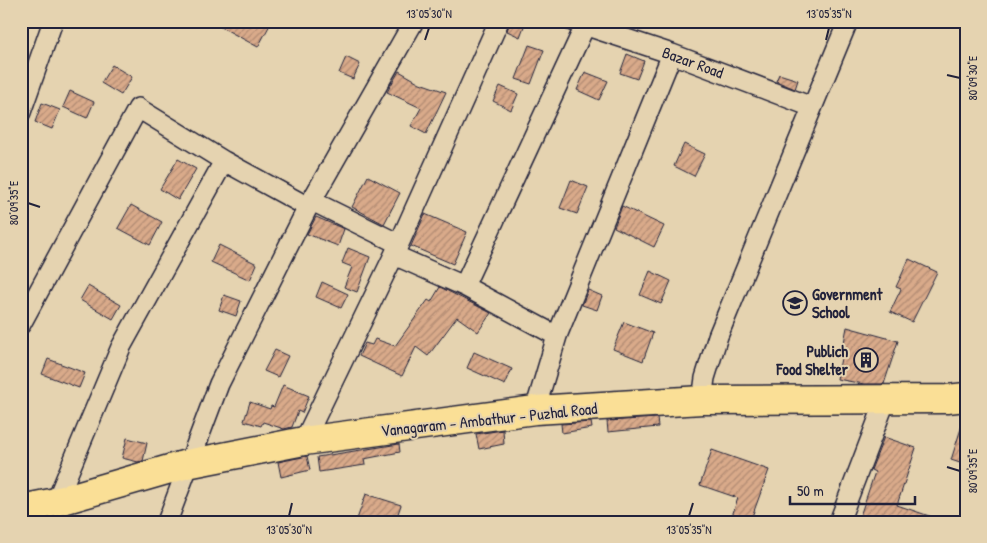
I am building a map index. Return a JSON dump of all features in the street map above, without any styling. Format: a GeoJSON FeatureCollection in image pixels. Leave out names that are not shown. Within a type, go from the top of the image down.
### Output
{"type":"FeatureCollection","features":[{"type":"Feature","properties":{"kind":"main road","name":"Vanagaram - Ambathur - Puzhal Road"},"geometry":{"type":"LineString","coordinates":[[21,509],[56,502],[187,464],[304,440],[535,410],[702,400],[966,397]]}},
{"type":"Feature","properties":{"kind":"street"},"geometry":{"type":"LineString","coordinates":[[21,112],[53,21]]}},
{"type":"Feature","properties":{"kind":"street"},"geometry":{"type":"LineString","coordinates":[[167,522],[187,464],[219,384],[310,204],[414,21]]}},
{"type":"Feature","properties":{"kind":"street"},"geometry":{"type":"LineString","coordinates":[[304,440],[397,250],[498,21]]}},
{"type":"Feature","properties":{"kind":"street"},"geometry":{"type":"LineString","coordinates":[[702,400],[705,378],[718,336],[848,21]]}},
{"type":"Feature","properties":{"kind":"street"},"geometry":{"type":"LineString","coordinates":[[464,286],[578,24]]}},
{"type":"Feature","properties":{"kind":"street","name":"Bazar Road"},"geometry":{"type":"LineString","coordinates":[[578,24],[672,54],[812,107]]}},
{"type":"Feature","properties":{"kind":"street"},"geometry":{"type":"LineString","coordinates":[[535,410],[557,336],[672,54]]}},
{"type":"Feature","properties":{"kind":"street"},"geometry":{"type":"LineString","coordinates":[[21,324],[138,108],[224,161],[310,204],[557,336]]}},
{"type":"Feature","properties":{"kind":"street"},"geometry":{"type":"LineString","coordinates":[[56,502],[121,347],[224,161]]}},
{"type":"Feature","properties":{"kind":"street"},"geometry":{"type":"LineString","coordinates":[[839,522],[886,399]]}},
{"type":"Feature","properties":{"kind":"building"},"geometry":{"type":"Polygon","coordinates":[[[210,21],[272,21],[258,47],[210,21]]]}},
{"type":"Feature","properties":{"kind":"building"},"geometry":{"type":"Polygon","coordinates":[[[510,21],[526,21],[520,37],[507,31],[510,21]]]}},
{"type":"Feature","properties":{"kind":"building"},"geometry":{"type":"Polygon","coordinates":[[[529,45],[544,50],[531,84],[516,79],[529,45]]]}},
{"type":"Feature","properties":{"kind":"building"},"geometry":{"type":"Polygon","coordinates":[[[627,54],[644,61],[637,79],[620,73],[627,54]]]}},
{"type":"Feature","properties":{"kind":"building"},"geometry":{"type":"Polygon","coordinates":[[[346,57],[360,64],[353,79],[339,73],[346,57]]]}},
{"type":"Feature","properties":{"kind":"building"},"geometry":{"type":"Polygon","coordinates":[[[112,65],[132,77],[121,95],[101,83],[112,65]]]}},
{"type":"Feature","properties":{"kind":"building"},"geometry":{"type":"Polygon","coordinates":[[[399,71],[420,83],[446,92],[426,134],[411,126],[421,108],[387,92],[399,71]]]}},
{"type":"Feature","properties":{"kind":"building"},"geometry":{"type":"Polygon","coordinates":[[[585,72],[608,81],[599,100],[577,90],[585,72]]]}},
{"type":"Feature","properties":{"kind":"building"},"geometry":{"type":"Polygon","coordinates":[[[779,74],[798,80],[795,89],[776,81],[779,74]]]}},
{"type":"Feature","properties":{"kind":"building"},"geometry":{"type":"Polygon","coordinates":[[[500,86],[518,94],[511,110],[493,101],[500,86]]]}},
{"type":"Feature","properties":{"kind":"building"},"geometry":{"type":"Polygon","coordinates":[[[70,91],[94,102],[87,118],[63,107],[70,91]]]}},
{"type":"Feature","properties":{"kind":"building"},"geometry":{"type":"Polygon","coordinates":[[[42,103],[60,110],[52,129],[35,122],[42,103]]]}},
{"type":"Feature","properties":{"kind":"building"},"geometry":{"type":"Polygon","coordinates":[[[684,144],[705,154],[694,176],[674,166],[684,144]]]}},
{"type":"Feature","properties":{"kind":"building"},"geometry":{"type":"Polygon","coordinates":[[[178,159],[196,169],[178,200],[160,189],[178,159]]]}},
{"type":"Feature","properties":{"kind":"building"},"geometry":{"type":"Polygon","coordinates":[[[368,176],[400,193],[384,224],[352,207],[368,176]]]}},
{"type":"Feature","properties":{"kind":"building"},"geometry":{"type":"Polygon","coordinates":[[[571,180],[588,187],[577,214],[560,208],[571,180]]]}},
{"type":"Feature","properties":{"kind":"building"},"geometry":{"type":"Polygon","coordinates":[[[131,205],[162,222],[150,245],[118,228],[131,205]]]}},
{"type":"Feature","properties":{"kind":"building"},"geometry":{"type":"Polygon","coordinates":[[[622,206],[664,226],[654,247],[614,227],[622,206]]]}},
{"type":"Feature","properties":{"kind":"building"},"geometry":{"type":"Polygon","coordinates":[[[425,214],[467,232],[453,264],[411,246],[425,214]]]}},
{"type":"Feature","properties":{"kind":"building"},"geometry":{"type":"Polygon","coordinates":[[[316,217],[344,229],[338,246],[307,234],[316,217]]]}},
{"type":"Feature","properties":{"kind":"building"},"geometry":{"type":"Polygon","coordinates":[[[219,245],[257,264],[250,280],[211,262],[219,245]]]}},
{"type":"Feature","properties":{"kind":"building"},"geometry":{"type":"Polygon","coordinates":[[[348,248],[370,257],[357,292],[344,287],[352,267],[342,263],[348,248]]]}},
{"type":"Feature","properties":{"kind":"building"},"geometry":{"type":"Polygon","coordinates":[[[909,259],[937,272],[912,322],[890,312],[901,289],[896,287],[909,259]]]}},
{"type":"Feature","properties":{"kind":"building"},"geometry":{"type":"Polygon","coordinates":[[[650,271],[671,281],[661,304],[640,295],[650,271]]]}},
{"type":"Feature","properties":{"kind":"building"},"geometry":{"type":"Polygon","coordinates":[[[322,282],[348,294],[341,308],[316,297],[322,282]]]}},
{"type":"Feature","properties":{"kind":"building"},"geometry":{"type":"Polygon","coordinates":[[[88,286],[121,305],[113,319],[80,300],[88,286]]]}},
{"type":"Feature","properties":{"kind":"building"},"geometry":{"type":"Polygon","coordinates":[[[440,287],[491,313],[478,332],[457,317],[428,356],[416,347],[402,376],[359,356],[365,343],[372,345],[375,339],[395,346],[428,300],[431,302],[440,287]]]}},
{"type":"Feature","properties":{"kind":"building"},"geometry":{"type":"Polygon","coordinates":[[[588,290],[602,296],[597,310],[582,305],[588,290]]]}},
{"type":"Feature","properties":{"kind":"building"},"geometry":{"type":"Polygon","coordinates":[[[224,295],[241,301],[236,316],[219,310],[224,295]]]}},
{"type":"Feature","properties":{"kind":"building"},"geometry":{"type":"Polygon","coordinates":[[[624,322],[653,333],[643,361],[613,349],[624,322]]]}},
{"type":"Feature","properties":{"kind":"building","name":"Publich Food Shelter"},"geometry":{"type":"Polygon","coordinates":[[[847,327],[898,341],[884,384],[864,384],[837,379],[847,327]]]}},
{"type":"Feature","properties":{"kind":"building"},"geometry":{"type":"Polygon","coordinates":[[[275,350],[288,356],[278,377],[264,371],[275,350]]]}},
{"type":"Feature","properties":{"kind":"building"},"geometry":{"type":"Polygon","coordinates":[[[474,352],[512,369],[505,385],[467,368],[474,352]]]}},
{"type":"Feature","properties":{"kind":"building"},"geometry":{"type":"Polygon","coordinates":[[[48,359],[85,373],[79,388],[42,374],[48,359]]]}},
{"type":"Feature","properties":{"kind":"building"},"geometry":{"type":"Polygon","coordinates":[[[283,385],[309,396],[302,413],[298,411],[292,427],[284,429],[263,422],[261,426],[244,421],[250,402],[270,409],[271,406],[274,407],[283,385]]]}},
{"type":"Feature","properties":{"kind":"building"},"geometry":{"type":"Polygon","coordinates":[[[657,418],[658,427],[608,432],[607,421],[657,418]]]}},
{"type":"Feature","properties":{"kind":"building"},"geometry":{"type":"Polygon","coordinates":[[[591,422],[592,428],[562,433],[561,424],[591,422]]]}},
{"type":"Feature","properties":{"kind":"building"},"geometry":{"type":"Polygon","coordinates":[[[963,422],[966,423],[966,465],[951,460],[963,422]]]}},
{"type":"Feature","properties":{"kind":"building"},"geometry":{"type":"Polygon","coordinates":[[[503,430],[504,444],[479,449],[476,434],[503,430]]]}},
{"type":"Feature","properties":{"kind":"building"},"geometry":{"type":"Polygon","coordinates":[[[884,437],[916,448],[897,505],[941,520],[940,522],[858,522],[875,472],[871,470],[884,437]]]}},
{"type":"Feature","properties":{"kind":"building"},"geometry":{"type":"Polygon","coordinates":[[[127,438],[147,443],[143,461],[138,462],[122,458],[127,438]]]}},
{"type":"Feature","properties":{"kind":"building"},"geometry":{"type":"Polygon","coordinates":[[[399,444],[400,452],[364,459],[365,465],[319,472],[317,457],[399,444]]]}},
{"type":"Feature","properties":{"kind":"building"},"geometry":{"type":"Polygon","coordinates":[[[712,450],[769,470],[750,522],[730,522],[738,498],[700,485],[712,450]]]}},
{"type":"Feature","properties":{"kind":"building"},"geometry":{"type":"Polygon","coordinates":[[[307,456],[310,470],[281,477],[278,462],[307,456]]]}},
{"type":"Feature","properties":{"kind":"building"},"geometry":{"type":"Polygon","coordinates":[[[366,494],[401,505],[395,522],[356,522],[366,494]]]}},
{"type":"Feature","properties":{"kind":"place","name":"Government School"},"geometry":{"type":"Point","coordinates":[795,303]}},
{"type":"Feature","properties":{"kind":"place","name":"Publich Food Shelter"},"geometry":{"type":"Point","coordinates":[866,360]}}]}
